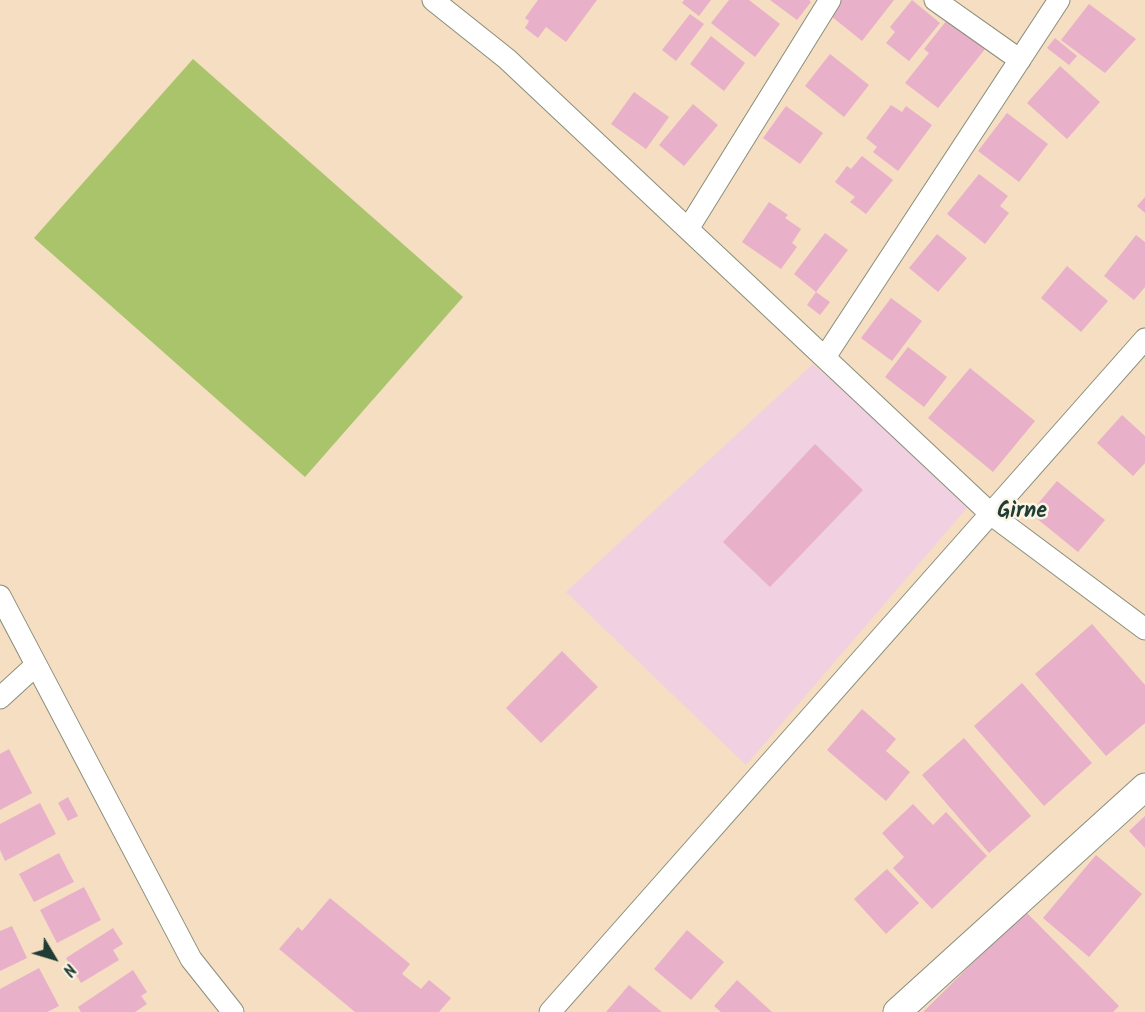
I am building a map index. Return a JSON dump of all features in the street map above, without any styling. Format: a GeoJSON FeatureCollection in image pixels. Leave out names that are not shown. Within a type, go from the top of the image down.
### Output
{"type":"FeatureCollection","features":[{"type":"Feature","properties":{"kind":"street"},"geometry":{"type":"LineString","coordinates":[[432,0],[507,59],[992,514],[1145,629]]}},
{"type":"Feature","properties":{"kind":"street"},"geometry":{"type":"LineString","coordinates":[[688,229],[830,0]]}},
{"type":"Feature","properties":{"kind":"street"},"geometry":{"type":"LineString","coordinates":[[935,0],[1020,60]]}},
{"type":"Feature","properties":{"kind":"street"},"geometry":{"type":"LineString","coordinates":[[825,357],[1059,0]]}},
{"type":"Feature","properties":{"kind":"street"},"geometry":{"type":"LineString","coordinates":[[550,1012],[1145,339]]}},
{"type":"Feature","properties":{"kind":"street"},"geometry":{"type":"LineString","coordinates":[[0,597],[191,959],[233,1012]]}},
{"type":"Feature","properties":{"kind":"street"},"geometry":{"type":"LineString","coordinates":[[0,698],[36,665]]}},
{"type":"Feature","properties":{"kind":"street"},"geometry":{"type":"LineString","coordinates":[[897,1012],[1145,788]]}},
{"type":"Feature","properties":{"kind":"shaded area"},"geometry":{"type":"Polygon","coordinates":[[[813,364],[972,502],[746,765],[566,592],[813,364]]]}},
{"type":"Feature","properties":{"kind":"green space"},"geometry":{"type":"Polygon","coordinates":[[[193,59],[463,297],[305,477],[34,238],[193,59]]]}},
{"type":"Feature","properties":{"kind":"building"},"geometry":{"type":"Polygon","coordinates":[[[538,0],[597,0],[566,42],[546,27],[538,38],[525,28],[529,21],[525,18],[538,0]]]}},
{"type":"Feature","properties":{"kind":"building"},"geometry":{"type":"Polygon","coordinates":[[[684,0],[711,0],[699,16],[682,3],[684,0]]]}},
{"type":"Feature","properties":{"kind":"building"},"geometry":{"type":"Polygon","coordinates":[[[729,0],[749,0],[780,24],[755,57],[711,23],[729,0]]]}},
{"type":"Feature","properties":{"kind":"building"},"geometry":{"type":"Polygon","coordinates":[[[770,0],[809,0],[811,2],[797,20],[770,0]]]}},
{"type":"Feature","properties":{"kind":"building"},"geometry":{"type":"Polygon","coordinates":[[[836,0],[894,0],[862,41],[826,12],[836,0]]]}},
{"type":"Feature","properties":{"kind":"building"},"geometry":{"type":"Polygon","coordinates":[[[912,0],[940,23],[909,61],[886,43],[895,32],[890,27],[912,0]]]}},
{"type":"Feature","properties":{"kind":"building"},"geometry":{"type":"Polygon","coordinates":[[[1089,4],[1136,39],[1105,73],[1061,40],[1089,4]]]}},
{"type":"Feature","properties":{"kind":"building"},"geometry":{"type":"Polygon","coordinates":[[[690,14],[704,24],[676,61],[662,50],[690,14]]]}},
{"type":"Feature","properties":{"kind":"building"},"geometry":{"type":"Polygon","coordinates":[[[947,20],[985,49],[938,108],[905,83],[929,53],[924,49],[947,20]]]}},
{"type":"Feature","properties":{"kind":"building"},"geometry":{"type":"Polygon","coordinates":[[[711,36],[745,63],[724,91],[690,64],[711,36]]]}},
{"type":"Feature","properties":{"kind":"building"},"geometry":{"type":"Polygon","coordinates":[[[1055,38],[1077,56],[1069,65],[1047,48],[1055,38]]]}},
{"type":"Feature","properties":{"kind":"building"},"geometry":{"type":"Polygon","coordinates":[[[830,54],[869,85],[844,117],[805,86],[830,54]]]}},
{"type":"Feature","properties":{"kind":"building"},"geometry":{"type":"Polygon","coordinates":[[[1060,66],[1100,102],[1067,139],[1027,103],[1060,66]]]}},
{"type":"Feature","properties":{"kind":"building"},"geometry":{"type":"Polygon","coordinates":[[[634,92],[669,117],[646,149],[611,124],[634,92]]]}},
{"type":"Feature","properties":{"kind":"building"},"geometry":{"type":"Polygon","coordinates":[[[693,104],[718,125],[684,166],[659,145],[693,104]]]}},
{"type":"Feature","properties":{"kind":"building"},"geometry":{"type":"Polygon","coordinates":[[[891,105],[902,112],[906,106],[932,125],[898,171],[873,152],[877,147],[866,138],[891,105]]]}},
{"type":"Feature","properties":{"kind":"building"},"geometry":{"type":"Polygon","coordinates":[[[786,106],[823,133],[800,164],[763,138],[786,106]]]}},
{"type":"Feature","properties":{"kind":"building"},"geometry":{"type":"Polygon","coordinates":[[[1007,113],[1048,144],[1019,182],[978,151],[1007,113]]]}},
{"type":"Feature","properties":{"kind":"building"},"geometry":{"type":"Polygon","coordinates":[[[862,156],[893,180],[866,214],[850,202],[855,197],[835,182],[847,166],[851,169],[862,156]]]}},
{"type":"Feature","properties":{"kind":"building"},"geometry":{"type":"Polygon","coordinates":[[[979,174],[1008,196],[1000,206],[1009,213],[985,244],[947,214],[979,174]]]}},
{"type":"Feature","properties":{"kind":"building"},"geometry":{"type":"Polygon","coordinates":[[[1145,197],[1145,213],[1137,206],[1145,197]]]}},
{"type":"Feature","properties":{"kind":"building"},"geometry":{"type":"Polygon","coordinates":[[[769,202],[788,215],[785,218],[801,229],[792,243],[797,247],[781,269],[742,242],[769,202]]]}},
{"type":"Feature","properties":{"kind":"building"},"geometry":{"type":"Polygon","coordinates":[[[825,233],[848,250],[816,292],[794,274],[825,233]]]}},
{"type":"Feature","properties":{"kind":"building"},"geometry":{"type":"Polygon","coordinates":[[[937,234],[967,258],[938,292],[909,268],[937,234]]]}},
{"type":"Feature","properties":{"kind":"building"},"geometry":{"type":"Polygon","coordinates":[[[1136,235],[1145,242],[1145,287],[1134,300],[1104,276],[1136,235]]]}},
{"type":"Feature","properties":{"kind":"building"},"geometry":{"type":"Polygon","coordinates":[[[1067,266],[1108,301],[1081,332],[1041,298],[1067,266]]]}},
{"type":"Feature","properties":{"kind":"building"},"geometry":{"type":"Polygon","coordinates":[[[816,292],[830,302],[820,315],[807,305],[816,292]]]}},
{"type":"Feature","properties":{"kind":"building"},"geometry":{"type":"Polygon","coordinates":[[[891,298],[922,321],[892,361],[861,338],[891,298]]]}},
{"type":"Feature","properties":{"kind":"building"},"geometry":{"type":"Polygon","coordinates":[[[908,347],[947,377],[924,407],[885,377],[908,347]]]}},
{"type":"Feature","properties":{"kind":"building"},"geometry":{"type":"Polygon","coordinates":[[[970,368],[1035,421],[993,472],[928,418],[970,368]]]}},
{"type":"Feature","properties":{"kind":"building"},"geometry":{"type":"Polygon","coordinates":[[[1122,415],[1145,436],[1145,463],[1133,476],[1097,443],[1122,415]]]}},
{"type":"Feature","properties":{"kind":"building"},"geometry":{"type":"Polygon","coordinates":[[[815,444],[863,490],[770,587],[723,542],[815,444]]]}},
{"type":"Feature","properties":{"kind":"building"},"geometry":{"type":"Polygon","coordinates":[[[1057,481],[1105,520],[1078,552],[1030,513],[1057,481]]]}},
{"type":"Feature","properties":{"kind":"building"},"geometry":{"type":"Polygon","coordinates":[[[1092,624],[1145,685],[1145,723],[1106,756],[1035,674],[1092,624]]]}},
{"type":"Feature","properties":{"kind":"building"},"geometry":{"type":"Polygon","coordinates":[[[562,651],[598,687],[541,743],[506,708],[562,651]]]}},
{"type":"Feature","properties":{"kind":"building"},"geometry":{"type":"Polygon","coordinates":[[[1022,683],[1092,763],[1044,806],[974,726],[1022,683]]]}},
{"type":"Feature","properties":{"kind":"building"},"geometry":{"type":"Polygon","coordinates":[[[862,709],[896,739],[886,751],[910,772],[886,801],[827,750],[862,709]]]}},
{"type":"Feature","properties":{"kind":"building"},"geometry":{"type":"Polygon","coordinates":[[[964,738],[1031,816],[989,853],[922,775],[964,738]]]}},
{"type":"Feature","properties":{"kind":"building"},"geometry":{"type":"Polygon","coordinates":[[[9,749],[32,793],[0,810],[0,754],[9,749]]]}},
{"type":"Feature","properties":{"kind":"building"},"geometry":{"type":"Polygon","coordinates":[[[68,797],[78,816],[68,821],[58,803],[68,797]]]}},
{"type":"Feature","properties":{"kind":"building"},"geometry":{"type":"Polygon","coordinates":[[[40,803],[56,834],[5,861],[0,850],[0,824],[40,803]]]}},
{"type":"Feature","properties":{"kind":"building"},"geometry":{"type":"Polygon","coordinates":[[[913,804],[933,825],[946,812],[987,856],[932,909],[893,868],[904,857],[882,833],[913,804]]]}},
{"type":"Feature","properties":{"kind":"building"},"geometry":{"type":"Polygon","coordinates":[[[1145,816],[1145,848],[1129,831],[1145,816]]]}},
{"type":"Feature","properties":{"kind":"building"},"geometry":{"type":"Polygon","coordinates":[[[59,853],[74,882],[34,902],[19,874],[59,853]]]}},
{"type":"Feature","properties":{"kind":"building"},"geometry":{"type":"Polygon","coordinates":[[[1096,855],[1142,894],[1089,957],[1043,918],[1096,855]]]}},
{"type":"Feature","properties":{"kind":"building"},"geometry":{"type":"Polygon","coordinates":[[[887,869],[919,903],[886,934],[854,899],[887,869]]]}},
{"type":"Feature","properties":{"kind":"building"},"geometry":{"type":"Polygon","coordinates":[[[84,887],[101,920],[57,943],[40,910],[84,887]]]}},
{"type":"Feature","properties":{"kind":"building"},"geometry":{"type":"Polygon","coordinates":[[[330,898],[410,964],[402,974],[421,989],[429,980],[451,998],[439,1012],[355,1012],[279,949],[298,927],[302,931],[330,898]]]}},
{"type":"Feature","properties":{"kind":"building"},"geometry":{"type":"Polygon","coordinates":[[[1025,911],[1119,1006],[1113,1012],[923,1012],[1025,911]]]}},
{"type":"Feature","properties":{"kind":"building"},"geometry":{"type":"Polygon","coordinates":[[[12,926],[27,958],[0,971],[0,931],[12,926]]]}},
{"type":"Feature","properties":{"kind":"building"},"geometry":{"type":"Polygon","coordinates":[[[113,928],[123,944],[113,950],[119,960],[81,983],[66,958],[113,928]]]}},
{"type":"Feature","properties":{"kind":"building"},"geometry":{"type":"Polygon","coordinates":[[[687,930],[724,962],[691,1000],[654,969],[687,930]]]}},
{"type":"Feature","properties":{"kind":"building"},"geometry":{"type":"Polygon","coordinates":[[[39,968],[59,1006],[47,1012],[0,1012],[0,989],[39,968]]]}},
{"type":"Feature","properties":{"kind":"building"},"geometry":{"type":"Polygon","coordinates":[[[133,970],[147,992],[141,996],[147,1004],[135,1012],[81,1012],[78,1007],[133,970]]]}},
{"type":"Feature","properties":{"kind":"building"},"geometry":{"type":"Polygon","coordinates":[[[737,980],[772,1012],[721,1012],[714,1006],[737,980]]]}},
{"type":"Feature","properties":{"kind":"building"},"geometry":{"type":"Polygon","coordinates":[[[629,985],[662,1012],[606,1012],[629,985]]]}},
{"type":"Feature","properties":{"kind":"district","name":"Girne"},"geometry":{"type":"Point","coordinates":[1022,513]}}]}
